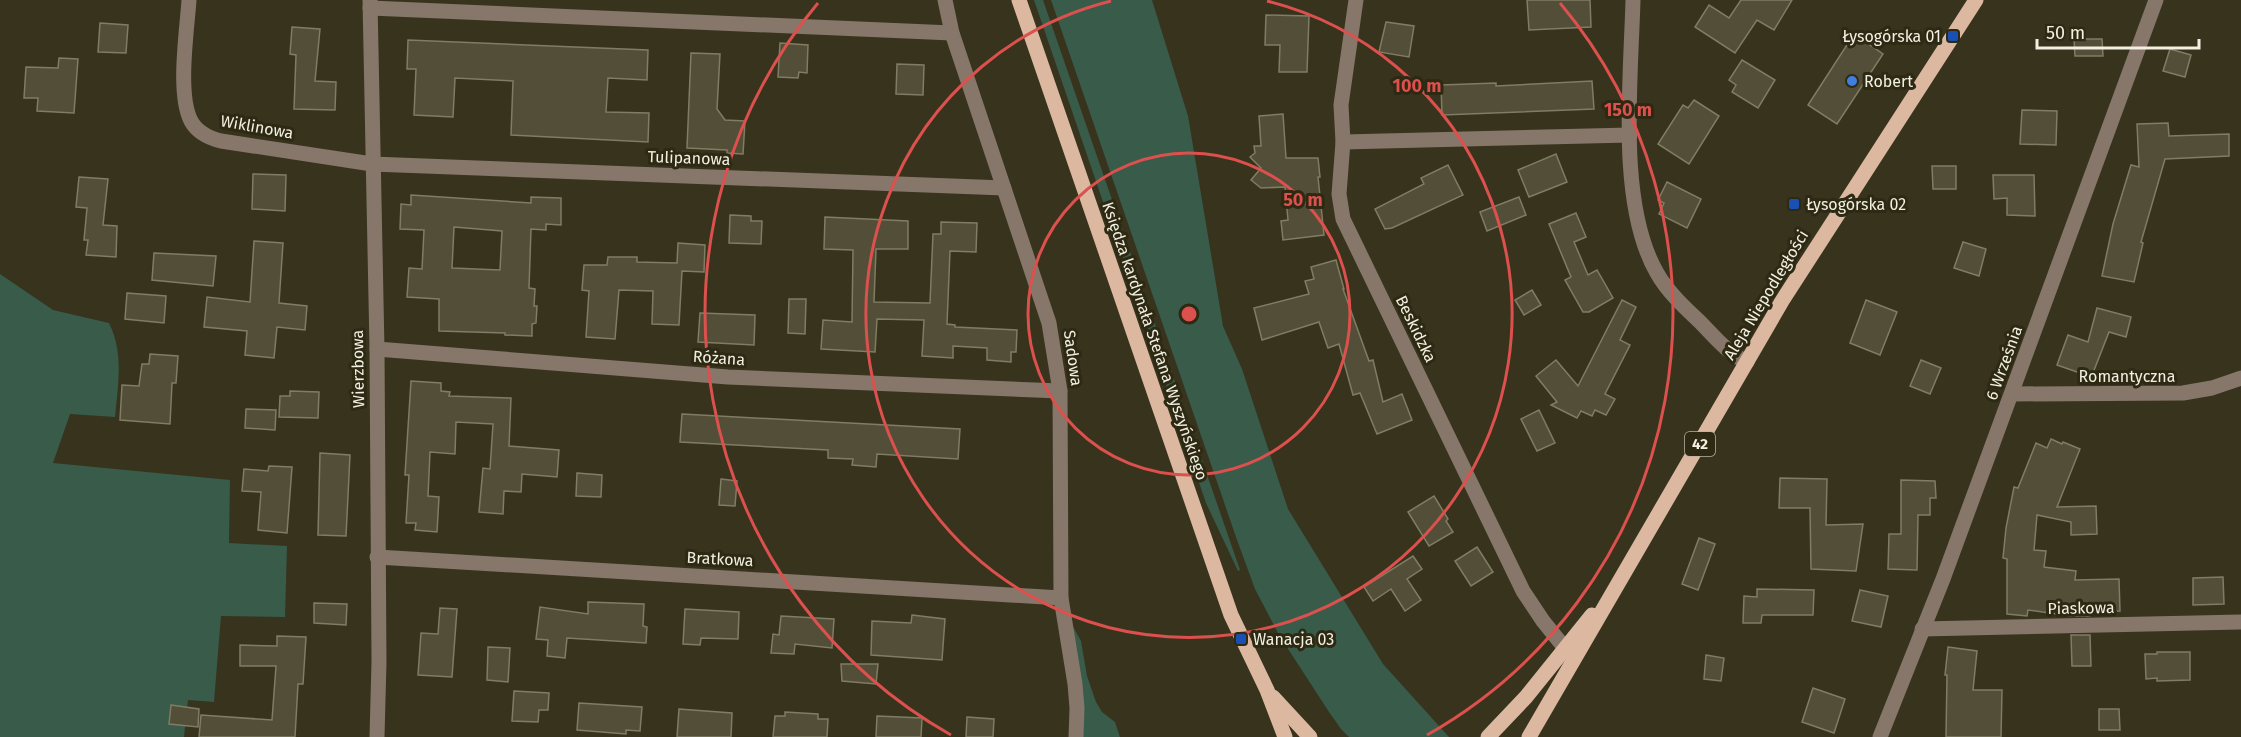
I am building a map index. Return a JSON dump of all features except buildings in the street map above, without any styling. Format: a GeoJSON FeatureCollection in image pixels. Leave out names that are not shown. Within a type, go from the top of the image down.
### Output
{"type":"FeatureCollection","features":[{"type":"Feature","properties":{"kind":"main road","name":"Księdza kardynała Stefana Wyszyńskiego"},"geometry":{"type":"LineString","coordinates":[[1018,0],[1231,615],[1267,690],[1285,737]]}},
{"type":"Feature","properties":{"kind":"main road","name":"Aleja Niepodległości"},"geometry":{"type":"LineString","coordinates":[[1529,737],[1782,301],[1976,0]]}},
{"type":"Feature","properties":{"kind":"main road","name":"Aleja Niepodległości"},"geometry":{"type":"LineString","coordinates":[[1488,737],[1526,698],[1564,647],[1618,586]]}},
{"type":"Feature","properties":{"kind":"main road","name":"Księdza kardynała Stefana Wyszyńskiego"},"geometry":{"type":"LineString","coordinates":[[1267,690],[1310,737]]}},
{"type":"Feature","properties":{"kind":"street","name":"Wiklinowa"},"geometry":{"type":"LineString","coordinates":[[189,0],[184,93],[191,121],[198,130],[205,136],[221,141],[372,164]]}},
{"type":"Feature","properties":{"kind":"street","name":"Sadowa"},"geometry":{"type":"LineString","coordinates":[[945,0],[952,33],[1049,323],[1060,392],[1061,598],[1075,684],[1076,737]]}},
{"type":"Feature","properties":{"kind":"street","name":"Beskidzka"},"geometry":{"type":"LineString","coordinates":[[1356,0],[1341,105],[1343,142],[1339,194],[1343,219],[1523,591],[1564,647]]}},
{"type":"Feature","properties":{"kind":"street"},"geometry":{"type":"LineString","coordinates":[[1633,0],[1630,135],[1635,216],[1644,246],[1657,275],[1677,300],[1733,355],[1747,362]]}},
{"type":"Feature","properties":{"kind":"street","name":"6 Września"},"geometry":{"type":"LineString","coordinates":[[1880,737],[2012,394],[2156,0]]}},
{"type":"Feature","properties":{"kind":"street","name":"Wierzbowa"},"geometry":{"type":"LineString","coordinates":[[370,4],[377,349],[379,662],[376,737]]}},
{"type":"Feature","properties":{"kind":"street"},"geometry":{"type":"LineString","coordinates":[[370,4],[952,33]]}},
{"type":"Feature","properties":{"kind":"street"},"geometry":{"type":"LineString","coordinates":[[1343,142],[1630,135]]}},
{"type":"Feature","properties":{"kind":"street","name":"Tulipanowa"},"geometry":{"type":"LineString","coordinates":[[372,164],[1004,188]]}},
{"type":"Feature","properties":{"kind":"street","name":"Różana"},"geometry":{"type":"LineString","coordinates":[[377,349],[728,377],[1060,392]]}},
{"type":"Feature","properties":{"kind":"street","name":"Romantyczna"},"geometry":{"type":"LineString","coordinates":[[2012,394],[2183,393],[2212,388],[2241,378]]}},
{"type":"Feature","properties":{"kind":"street","name":"Bratkowa"},"geometry":{"type":"LineString","coordinates":[[377,557],[1061,598]]}},
{"type":"Feature","properties":{"kind":"street","name":"Piaskowa"},"geometry":{"type":"LineString","coordinates":[[1922,629],[2241,622]]}},
{"type":"Feature","properties":{"kind":"green space"},"geometry":{"type":"Polygon","coordinates":[[[1034,0],[1043,0],[1240,570],[1238,571],[1206,503],[1034,0]]]}},
{"type":"Feature","properties":{"kind":"green space"},"geometry":{"type":"Polygon","coordinates":[[[1051,0],[1152,0],[1188,116],[1223,326],[1242,369],[1288,509],[1383,664],[1449,737],[1349,737],[1329,712],[1279,635],[1255,589],[1237,540],[1051,0]]]}},
{"type":"Feature","properties":{"kind":"green space"},"geometry":{"type":"Polygon","coordinates":[[[0,274],[53,310],[109,323],[114,334],[119,369],[115,417],[70,414],[53,463],[230,480],[229,543],[287,546],[285,617],[221,616],[214,702],[188,700],[184,737],[0,737],[0,274]]]}},
{"type":"Feature","properties":{"kind":"green space"},"geometry":{"type":"Polygon","coordinates":[[[1071,623],[1081,641],[1087,676],[1096,702],[1102,712],[1115,722],[1120,737],[1082,737],[1071,623]]]}},
{"type":"Feature","properties":{"kind":"place","name":"Łysogórska 01"},"geometry":{"type":"Point","coordinates":[1953,36]}},
{"type":"Feature","properties":{"kind":"place","name":"Robert"},"geometry":{"type":"Point","coordinates":[1852,81]}},
{"type":"Feature","properties":{"kind":"place","name":"Łysogórska 02"},"geometry":{"type":"Point","coordinates":[1794,204]}},
{"type":"Feature","properties":{"kind":"place","name":"Wanacja 03"},"geometry":{"type":"Point","coordinates":[1241,639]}}]}
